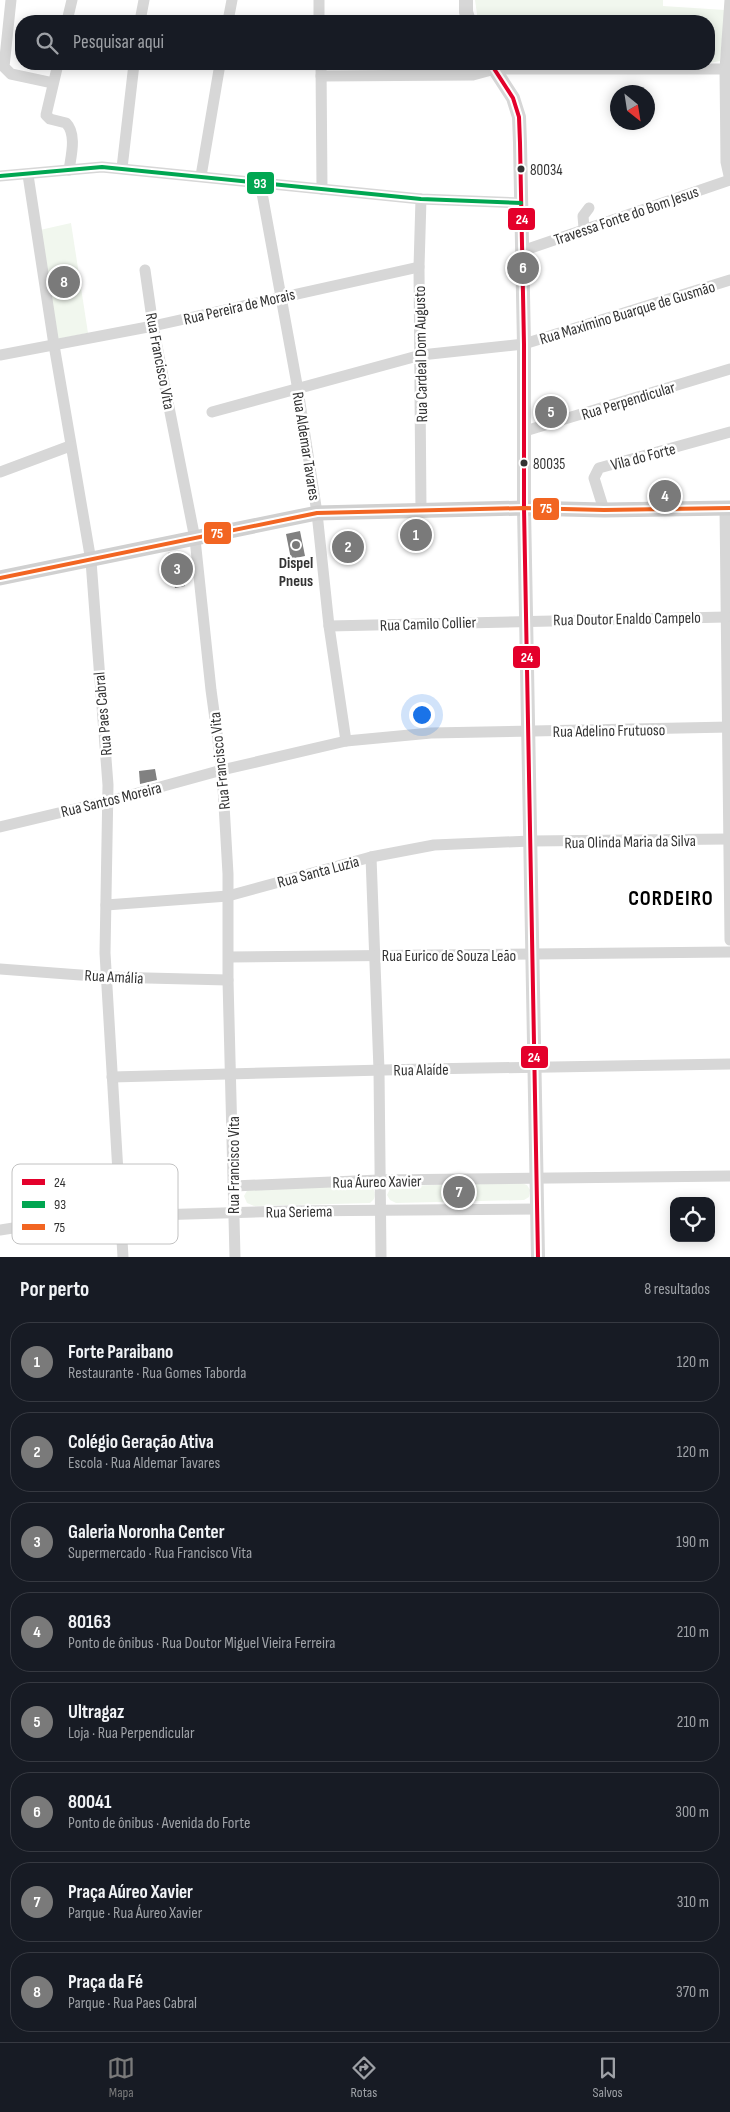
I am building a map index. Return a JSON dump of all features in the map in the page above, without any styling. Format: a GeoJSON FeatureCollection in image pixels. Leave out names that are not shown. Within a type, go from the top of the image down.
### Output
{"type":"FeatureCollection","features":[{"type":"Feature","properties":{"kind":"main road"},"geometry":{"type":"LineString","coordinates":[[0,578],[91,561],[317,513],[528,508],[604,510],[727,508]]}},
{"type":"Feature","properties":{"kind":"street"},"geometry":{"type":"LineString","coordinates":[[11,0],[4,68],[11,74],[53,83]]}},
{"type":"Feature","properties":{"kind":"street"},"geometry":{"type":"LineString","coordinates":[[69,15],[72,0]]}},
{"type":"Feature","properties":{"kind":"street"},"geometry":{"type":"LineString","coordinates":[[141,15],[144,0]]}},
{"type":"Feature","properties":{"kind":"street"},"geometry":{"type":"LineString","coordinates":[[229,15],[232,0]]}},
{"type":"Feature","properties":{"kind":"street"},"geometry":{"type":"LineString","coordinates":[[319,0],[319,15]]}},
{"type":"Feature","properties":{"kind":"street"},"geometry":{"type":"LineString","coordinates":[[466,0],[467,15]]}},
{"type":"Feature","properties":{"kind":"street"},"geometry":{"type":"LineString","coordinates":[[730,0],[726,162],[730,180]]}},
{"type":"Feature","properties":{"kind":"street"},"geometry":{"type":"LineString","coordinates":[[56,70],[46,114],[50,119],[66,123],[71,130],[73,136],[69,170]]}},
{"type":"Feature","properties":{"kind":"street"},"geometry":{"type":"LineString","coordinates":[[122,168],[133,70]]}},
{"type":"Feature","properties":{"kind":"street"},"geometry":{"type":"LineString","coordinates":[[201,176],[219,70]]}},
{"type":"Feature","properties":{"kind":"street"},"geometry":{"type":"LineString","coordinates":[[321,70],[322,189]]}},
{"type":"Feature","properties":{"kind":"street"},"geometry":{"type":"LineString","coordinates":[[321,76],[473,76],[486,70]]}},
{"type":"Feature","properties":{"kind":"street"},"geometry":{"type":"LineString","coordinates":[[495,70],[513,98],[519,117],[528,508],[532,955],[538,1257]]}},
{"type":"Feature","properties":{"kind":"street"},"geometry":{"type":"LineString","coordinates":[[0,176],[102,167],[122,168],[421,199],[521,203]]}},
{"type":"Feature","properties":{"kind":"street","name":"Rua Paes Cabral"},"geometry":{"type":"LineString","coordinates":[[28,175],[70,446],[91,561],[109,801],[105,953],[117,1164]]}},
{"type":"Feature","properties":{"kind":"street","name":"Travessa Fonte do Bom Jesus"},"geometry":{"type":"LineString","coordinates":[[522,251],[584,228],[730,180]]}},
{"type":"Feature","properties":{"kind":"street","name":"Rua Aldemar Tavares"},"geometry":{"type":"LineString","coordinates":[[260,182],[298,390],[317,513],[329,626],[346,741]]}},
{"type":"Feature","properties":{"kind":"street","name":"Rua Cardeal Dom Augusto"},"geometry":{"type":"LineString","coordinates":[[421,199],[418,267],[421,355],[421,510]]}},
{"type":"Feature","properties":{"kind":"street"},"geometry":{"type":"LineString","coordinates":[[584,228],[583,216],[589,208]]}},
{"type":"Feature","properties":{"kind":"street","name":"Rua Pereira de Morais"},"geometry":{"type":"LineString","coordinates":[[0,355],[153,326],[280,296],[418,267]]}},
{"type":"Feature","properties":{"kind":"street","name":"Rua Francisco Vita"},"geometry":{"type":"LineString","coordinates":[[145,270],[153,326],[195,539],[211,690],[222,770],[228,896],[228,980],[232,1074],[235,1257]]}},
{"type":"Feature","properties":{"kind":"street","name":"Rua Maximino Buarque de Gusmão"},"geometry":{"type":"LineString","coordinates":[[212,412],[421,355],[524,344],[730,280]]}},
{"type":"Feature","properties":{"kind":"street","name":"Rua Perpendicular"},"geometry":{"type":"LineString","coordinates":[[525,431],[730,369]]}},
{"type":"Feature","properties":{"kind":"street","name":"Vila do Forte"},"geometry":{"type":"LineString","coordinates":[[604,510],[594,478],[599,468],[730,432]]}},
{"type":"Feature","properties":{"kind":"street"},"geometry":{"type":"LineString","coordinates":[[0,472],[70,446]]}},
{"type":"Feature","properties":{"kind":"street"},"geometry":{"type":"LineString","coordinates":[[727,508],[726,617],[729,727],[728,839],[730,940]]}},
{"type":"Feature","properties":{"kind":"street","name":"Rua Doutor Enaldo Campelo"},"geometry":{"type":"LineString","coordinates":[[528,620],[726,617]]}},
{"type":"Feature","properties":{"kind":"street","name":"Rua Camilo Collier"},"geometry":{"type":"LineString","coordinates":[[329,626],[528,620]]}},
{"type":"Feature","properties":{"kind":"street","name":"Rua Adelino Frutuoso"},"geometry":{"type":"LineString","coordinates":[[222,770],[346,741],[431,733],[729,727]]}},
{"type":"Feature","properties":{"kind":"street","name":"Rua Santos Moreira"},"geometry":{"type":"LineString","coordinates":[[0,827],[109,801],[222,770]]}},
{"type":"Feature","properties":{"kind":"street","name":"Rua Olinda Maria da Silva"},"geometry":{"type":"LineString","coordinates":[[531,841],[728,839]]}},
{"type":"Feature","properties":{"kind":"street","name":"Rua Santa Luzia"},"geometry":{"type":"LineString","coordinates":[[106,905],[228,896],[371,857],[434,845],[531,841]]}},
{"type":"Feature","properties":{"kind":"street"},"geometry":{"type":"LineString","coordinates":[[371,857],[379,1070],[381,1257]]}},
{"type":"Feature","properties":{"kind":"street","name":"Rua Eurico de Souza Leão"},"geometry":{"type":"LineString","coordinates":[[229,957],[730,952]]}},
{"type":"Feature","properties":{"kind":"street","name":"Rua Amália"},"geometry":{"type":"LineString","coordinates":[[0,968],[107,976],[228,980]]}},
{"type":"Feature","properties":{"kind":"street","name":"Rua Alaíde"},"geometry":{"type":"LineString","coordinates":[[112,1077],[730,1064]]}},
{"type":"Feature","properties":{"kind":"street","name":"Rua Áureo Xavier"},"geometry":{"type":"LineString","coordinates":[[234,1186],[379,1180],[730,1176]]}},
{"type":"Feature","properties":{"kind":"street","name":"Rua Seriema"},"geometry":{"type":"LineString","coordinates":[[178,1214],[538,1209]]}},
{"type":"Feature","properties":{"kind":"street","name":"Rua Paes Cabral"},"geometry":{"type":"LineString","coordinates":[[122,1244],[123,1257]]}},
{"type":"Feature","properties":{"kind":"shaded area"},"geometry":{"type":"Polygon","coordinates":[[[475,0],[663,0],[663,6],[725,10],[720,61],[715,62],[715,15],[477,15],[475,0]]]}},
{"type":"Feature","properties":{"kind":"shaded area"},"geometry":{"type":"Polygon","coordinates":[[[71,223],[88,333],[57,339],[40,230],[71,223]]]}},
{"type":"Feature","properties":{"kind":"shaded area"},"geometry":{"type":"Polygon","coordinates":[[[521,1183],[527,1185],[530,1190],[529,1197],[524,1200],[396,1203],[390,1200],[387,1195],[390,1189],[396,1186],[521,1183]]]}},
{"type":"Feature","properties":{"kind":"shaded area"},"geometry":{"type":"Polygon","coordinates":[[[371,1187],[375,1192],[374,1199],[370,1203],[254,1206],[247,1203],[244,1196],[248,1189],[371,1187]]]}},
{"type":"Feature","properties":{"kind":"building"},"geometry":{"type":"Polygon","coordinates":[[[411,525],[423,525],[423,544],[409,543],[409,527],[411,525]]]}},
{"type":"Feature","properties":{"kind":"building","name":"Dispel Pneus"},"geometry":{"type":"Polygon","coordinates":[[[300,531],[305,556],[291,559],[286,534],[300,531]]]}},
{"type":"Feature","properties":{"kind":"building"},"geometry":{"type":"Polygon","coordinates":[[[178,551],[185,586],[175,588],[168,553],[178,551]]]}},
{"type":"Feature","properties":{"kind":"building"},"geometry":{"type":"Polygon","coordinates":[[[155,769],[157,780],[140,784],[139,771],[155,769]]]}},
{"type":"Feature","properties":{"kind":"transit line","name":"24"},"geometry":{"type":"LineString","coordinates":[[495,70],[513,98],[519,117],[520,143],[524,344],[524,508],[538,1257]]}},
{"type":"Feature","properties":{"kind":"transit line","name":"93"},"geometry":{"type":"LineString","coordinates":[[0,176],[102,167],[421,199],[521,203]]}},
{"type":"Feature","properties":{"kind":"transit line","name":"75"},"geometry":{"type":"LineString","coordinates":[[0,578],[317,513],[524,508],[604,510],[730,508]]}},
{"type":"Feature","properties":{"kind":"place","name":"80034"},"geometry":{"type":"Point","coordinates":[521,169]}},
{"type":"Feature","properties":{"kind":"place","name":"80041"},"geometry":{"type":"Point","coordinates":[523,268]}},
{"type":"Feature","properties":{"kind":"place","name":"Praça da Fé"},"geometry":{"type":"Point","coordinates":[64,282]}},
{"type":"Feature","properties":{"kind":"place","name":"Ultragaz"},"geometry":{"type":"Point","coordinates":[551,412]}},
{"type":"Feature","properties":{"kind":"place","name":"80035"},"geometry":{"type":"Point","coordinates":[524,463]}},
{"type":"Feature","properties":{"kind":"place","name":"80163"},"geometry":{"type":"Point","coordinates":[665,496]}},
{"type":"Feature","properties":{"kind":"place","name":"Forte Paraibano"},"geometry":{"type":"Point","coordinates":[416,535]}},
{"type":"Feature","properties":{"kind":"place","name":"Dispel Pneus"},"geometry":{"type":"Point","coordinates":[296,545]}},
{"type":"Feature","properties":{"kind":"place","name":"Colégio Geração Ativa"},"geometry":{"type":"Point","coordinates":[348,547]}},
{"type":"Feature","properties":{"kind":"place","name":"Galeria Noronha Center"},"geometry":{"type":"Point","coordinates":[177,569]}},
{"type":"Feature","properties":{"kind":"place","name":"Praça Aúreo Xavier"},"geometry":{"type":"Point","coordinates":[459,1192]}},
{"type":"Feature","properties":{"kind":"district","name":"CORDEIRO"},"geometry":{"type":"Point","coordinates":[671,898]}}]}
